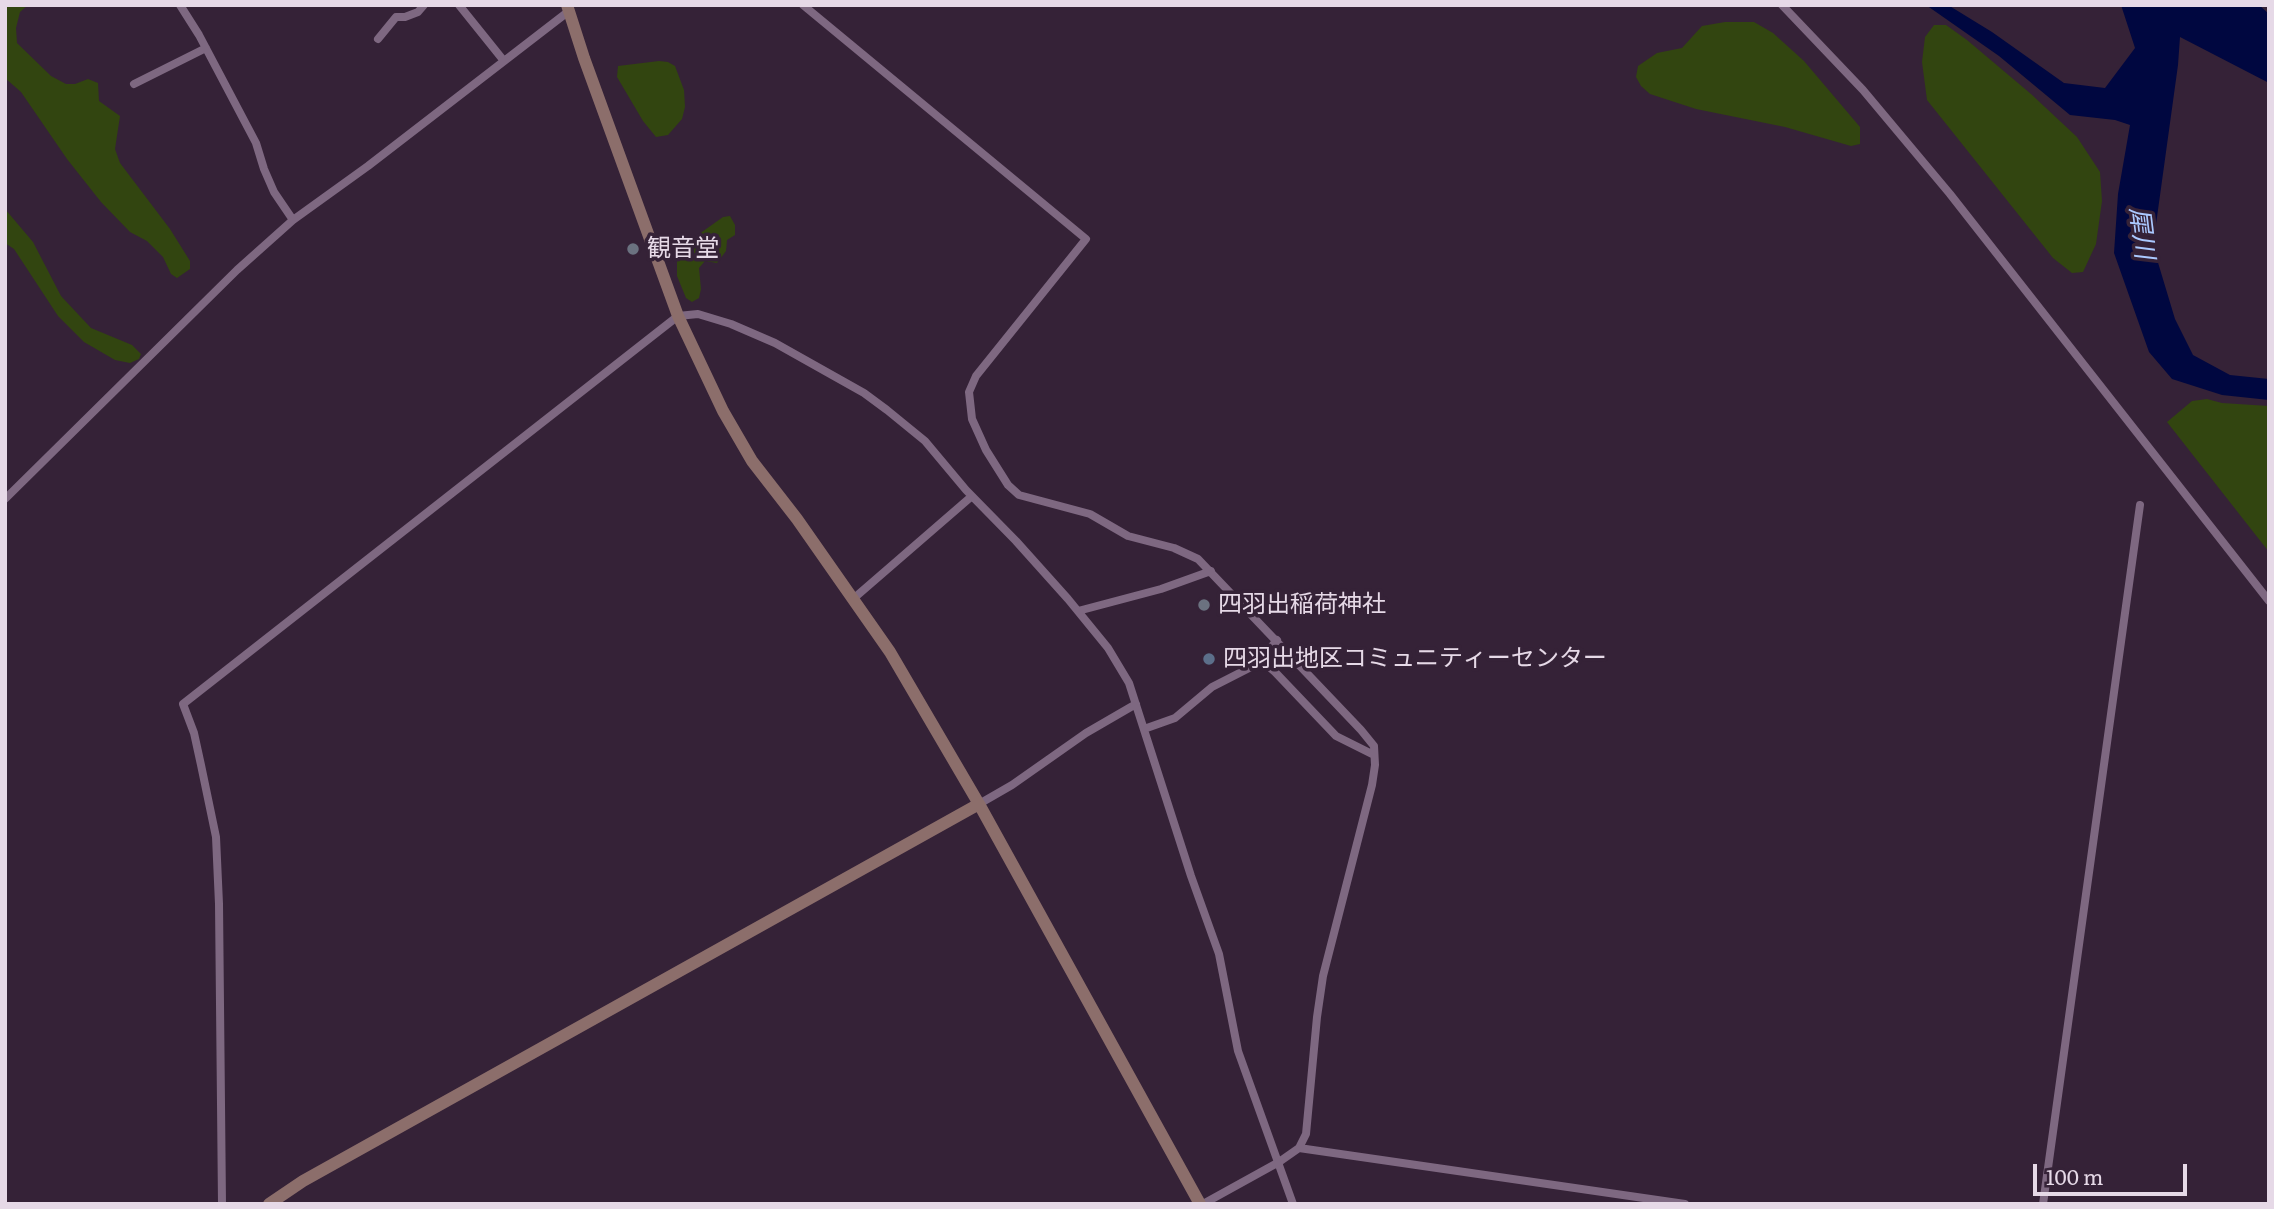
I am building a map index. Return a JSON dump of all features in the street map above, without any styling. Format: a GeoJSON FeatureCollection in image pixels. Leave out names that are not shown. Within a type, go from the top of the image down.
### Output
{"type":"FeatureCollection","features":[{"type":"Feature","properties":{"kind":"street"},"geometry":{"type":"LineString","coordinates":[[180,5],[257,143],[274,192],[293,220]]}},
{"type":"Feature","properties":{"kind":"street"},"geometry":{"type":"LineString","coordinates":[[378,39],[396,17],[418,12],[424,5]]}},
{"type":"Feature","properties":{"kind":"street"},"geometry":{"type":"LineString","coordinates":[[459,5],[504,61]]}},
{"type":"Feature","properties":{"kind":"street"},"geometry":{"type":"LineString","coordinates":[[5,499],[237,270],[293,220],[369,166],[568,8],[678,316],[723,411],[752,461],[797,519],[890,652],[979,804],[1202,1204],[1279,1162],[1299,1148],[1306,1134],[1323,976],[1372,785],[1374,746],[1277,640],[1211,571],[1192,555],[1128,536],[1090,514],[1019,495],[1008,485],[986,450],[972,419],[969,392],[976,376],[1086,239],[803,5]]}},
{"type":"Feature","properties":{"kind":"street"},"geometry":{"type":"LineString","coordinates":[[1782,5],[1863,90],[1950,194],[2269,601]]}},
{"type":"Feature","properties":{"kind":"street"},"geometry":{"type":"LineString","coordinates":[[134,84],[206,48]]}},
{"type":"Feature","properties":{"kind":"street"},"geometry":{"type":"LineString","coordinates":[[222,1204],[216,837],[196,743],[183,704],[678,316],[698,314],[731,324],[775,343],[864,393],[925,441],[1108,648],[1129,683],[1191,876],[1220,954],[1238,1051],[1293,1204]]}},
{"type":"Feature","properties":{"kind":"street"},"geometry":{"type":"LineString","coordinates":[[853,599],[972,496]]}},
{"type":"Feature","properties":{"kind":"street"},"geometry":{"type":"LineString","coordinates":[[2043,1204],[2140,505]]}},
{"type":"Feature","properties":{"kind":"street"},"geometry":{"type":"LineString","coordinates":[[1078,611],[1161,589],[1211,571]]}},
{"type":"Feature","properties":{"kind":"street"},"geometry":{"type":"LineString","coordinates":[[1144,729],[1175,718],[1212,687],[1257,664],[1277,640]]}},
{"type":"Feature","properties":{"kind":"street"},"geometry":{"type":"LineString","coordinates":[[1257,664],[1268,666],[1275,672],[1336,736],[1374,755]]}},
{"type":"Feature","properties":{"kind":"street"},"geometry":{"type":"LineString","coordinates":[[269,1204],[303,1181],[1012,785],[1086,733],[1136,704]]}},
{"type":"Feature","properties":{"kind":"street"},"geometry":{"type":"LineString","coordinates":[[1299,1148],[1685,1204]]}},
{"type":"Feature","properties":{"kind":"green space"},"geometry":{"type":"Polygon","coordinates":[[[5,5],[28,5],[20,12],[16,28],[17,43],[51,76],[66,84],[88,79],[98,83],[99,101],[120,116],[115,149],[120,163],[170,229],[190,261],[190,269],[177,278],[171,274],[163,257],[147,241],[130,232],[101,202],[67,159],[21,92],[5,78],[5,5]]]}},
{"type":"Feature","properties":{"kind":"green space"},"geometry":{"type":"Polygon","coordinates":[[[1725,22],[1754,22],[1773,33],[1804,61],[1860,127],[1860,144],[1851,146],[1785,127],[1696,109],[1650,94],[1641,86],[1636,77],[1638,66],[1657,53],[1682,48],[1702,26],[1725,22]]]}},
{"type":"Feature","properties":{"kind":"green space"},"geometry":{"type":"Polygon","coordinates":[[[1934,25],[1946,25],[2031,94],[2077,137],[2100,172],[2102,201],[2096,244],[2083,272],[2072,273],[2053,258],[1927,100],[1922,62],[1925,37],[1934,25]]]}},
{"type":"Feature","properties":{"kind":"green space"},"geometry":{"type":"Polygon","coordinates":[[[659,61],[675,66],[684,90],[685,107],[682,119],[668,135],[656,137],[643,121],[617,77],[618,66],[659,61]]]}},
{"type":"Feature","properties":{"kind":"green space"},"geometry":{"type":"Polygon","coordinates":[[[5,209],[33,242],[61,296],[91,328],[132,345],[141,354],[139,359],[130,363],[115,360],[84,342],[58,316],[14,249],[5,243],[5,209]]]}},
{"type":"Feature","properties":{"kind":"green space"},"geometry":{"type":"Polygon","coordinates":[[[730,216],[735,225],[735,235],[727,240],[726,251],[717,263],[705,261],[699,268],[701,289],[699,298],[692,302],[686,298],[677,276],[677,256],[685,244],[723,217],[730,216]]]}},
{"type":"Feature","properties":{"kind":"green space"},"geometry":{"type":"Polygon","coordinates":[[[2207,399],[2222,403],[2269,406],[2269,552],[2167,422],[2192,401],[2207,399]]]}},
{"type":"Feature","properties":{"kind":"water","name":"犀川"},"geometry":{"type":"Polygon","coordinates":[[[1926,5],[1948,5],[1992,32],[2064,83],[2105,88],[2135,48],[2121,5],[2259,5],[2269,14],[2269,83],[2180,37],[2153,246],[2175,319],[2193,355],[2230,375],[2269,379],[2269,400],[2222,395],[2172,379],[2149,352],[2114,253],[2118,194],[2130,125],[2115,120],[2070,115],[1999,56],[1926,5]]]}},
{"type":"Feature","properties":{"kind":"place","name":"観音堂"},"geometry":{"type":"Point","coordinates":[633,249]}},
{"type":"Feature","properties":{"kind":"place","name":"四羽出稲荷神社"},"geometry":{"type":"Point","coordinates":[1204,605]}},
{"type":"Feature","properties":{"kind":"place","name":"四羽出地区コミュニティーセンター"},"geometry":{"type":"Point","coordinates":[1209,659]}}]}
